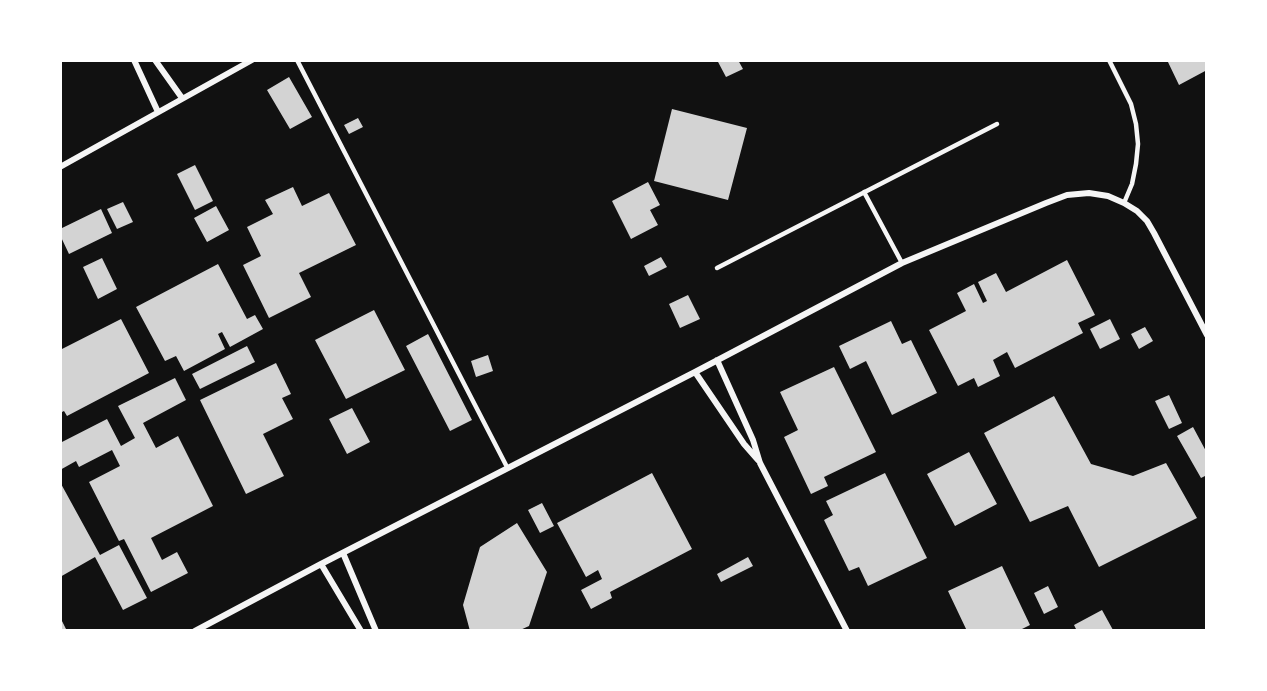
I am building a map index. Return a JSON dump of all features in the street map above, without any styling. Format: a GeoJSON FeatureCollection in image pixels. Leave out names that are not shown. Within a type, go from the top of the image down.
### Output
{"type":"FeatureCollection","features":[{"type":"Feature","properties":{"kind":"street"},"geometry":{"type":"LineString","coordinates":[[134,60],[158,112]]}},
{"type":"Feature","properties":{"kind":"street"},"geometry":{"type":"LineString","coordinates":[[155,60],[183,98]]}},
{"type":"Feature","properties":{"kind":"street"},"geometry":{"type":"LineString","coordinates":[[60,167],[252,60]]}},
{"type":"Feature","properties":{"kind":"street"},"geometry":{"type":"LineString","coordinates":[[195,631],[902,263],[1067,195],[1089,193],[1108,196],[1137,211],[1147,221],[1207,335]]}},
{"type":"Feature","properties":{"kind":"street"},"geometry":{"type":"LineString","coordinates":[[717,360],[753,440],[760,463],[847,631]]}},
{"type":"Feature","properties":{"kind":"street"},"geometry":{"type":"LineString","coordinates":[[695,372],[760,463]]}},
{"type":"Feature","properties":{"kind":"street"},"geometry":{"type":"LineString","coordinates":[[343,553],[376,631]]}},
{"type":"Feature","properties":{"kind":"street"},"geometry":{"type":"LineString","coordinates":[[321,564],[361,631]]}},
{"type":"Feature","properties":{"kind":"lane"},"geometry":{"type":"LineString","coordinates":[[297,60],[507,467]]}},
{"type":"Feature","properties":{"kind":"lane"},"geometry":{"type":"LineString","coordinates":[[1109,60],[1131,104],[1136,124],[1138,144],[1136,164],[1132,184],[1124,203]]}},
{"type":"Feature","properties":{"kind":"lane"},"geometry":{"type":"LineString","coordinates":[[717,268],[997,124]]}},
{"type":"Feature","properties":{"kind":"lane"},"geometry":{"type":"LineString","coordinates":[[864,192],[902,263]]}},
{"type":"Feature","properties":{"kind":"building"},"geometry":{"type":"Polygon","coordinates":[[[717,60],[738,60],[743,69],[726,77],[717,60]]]}},
{"type":"Feature","properties":{"kind":"building"},"geometry":{"type":"Polygon","coordinates":[[[1167,60],[1207,60],[1207,70],[1179,85],[1167,60]]]}},
{"type":"Feature","properties":{"kind":"building"},"geometry":{"type":"Polygon","coordinates":[[[289,77],[312,117],[290,129],[267,90],[289,77]]]}},
{"type":"Feature","properties":{"kind":"building"},"geometry":{"type":"Polygon","coordinates":[[[672,109],[747,128],[728,200],[654,181],[672,109]]]}},
{"type":"Feature","properties":{"kind":"building"},"geometry":{"type":"Polygon","coordinates":[[[358,118],[363,127],[349,134],[344,125],[358,118]]]}},
{"type":"Feature","properties":{"kind":"building"},"geometry":{"type":"Polygon","coordinates":[[[195,165],[213,201],[195,210],[177,174],[195,165]]]}},
{"type":"Feature","properties":{"kind":"building"},"geometry":{"type":"Polygon","coordinates":[[[648,182],[660,205],[650,210],[658,225],[631,239],[612,201],[648,182]]]}},
{"type":"Feature","properties":{"kind":"building"},"geometry":{"type":"Polygon","coordinates":[[[293,187],[302,206],[329,193],[356,245],[299,273],[311,297],[269,318],[243,265],[261,256],[247,227],[273,214],[265,200],[293,187]]]}},
{"type":"Feature","properties":{"kind":"building"},"geometry":{"type":"Polygon","coordinates":[[[123,202],[133,222],[117,229],[107,209],[123,202]]]}},
{"type":"Feature","properties":{"kind":"building"},"geometry":{"type":"Polygon","coordinates":[[[216,206],[229,230],[207,242],[194,218],[216,206]]]}},
{"type":"Feature","properties":{"kind":"building"},"geometry":{"type":"Polygon","coordinates":[[[101,209],[112,233],[69,254],[60,235],[60,229],[101,209]]]}},
{"type":"Feature","properties":{"kind":"building"},"geometry":{"type":"Polygon","coordinates":[[[661,257],[667,267],[649,276],[644,266],[661,257]]]}},
{"type":"Feature","properties":{"kind":"building"},"geometry":{"type":"Polygon","coordinates":[[[102,258],[117,289],[98,299],[83,267],[102,258]]]}},
{"type":"Feature","properties":{"kind":"building"},"geometry":{"type":"Polygon","coordinates":[[[1067,260],[1095,315],[1078,323],[1083,333],[1015,368],[1007,352],[993,360],[1000,376],[978,387],[974,378],[958,386],[929,330],[966,311],[957,293],[974,284],[983,303],[987,301],[978,282],[996,273],[1006,292],[1067,260]]]}},
{"type":"Feature","properties":{"kind":"building"},"geometry":{"type":"Polygon","coordinates":[[[218,264],[247,319],[255,315],[263,329],[230,347],[222,332],[218,334],[225,349],[184,371],[176,356],[165,361],[136,307],[218,264]]]}},
{"type":"Feature","properties":{"kind":"building"},"geometry":{"type":"Polygon","coordinates":[[[688,295],[700,319],[680,328],[669,304],[688,295]]]}},
{"type":"Feature","properties":{"kind":"building"},"geometry":{"type":"Polygon","coordinates":[[[374,310],[405,370],[346,399],[315,340],[374,310]]]}},
{"type":"Feature","properties":{"kind":"building"},"geometry":{"type":"Polygon","coordinates":[[[121,319],[149,373],[67,416],[64,411],[60,413],[60,350],[121,319]]]}},
{"type":"Feature","properties":{"kind":"building"},"geometry":{"type":"Polygon","coordinates":[[[1110,319],[1120,339],[1100,349],[1090,329],[1110,319]]]}},
{"type":"Feature","properties":{"kind":"building"},"geometry":{"type":"Polygon","coordinates":[[[891,321],[902,344],[911,340],[937,393],[892,415],[866,361],[850,369],[839,346],[891,321]]]}},
{"type":"Feature","properties":{"kind":"building"},"geometry":{"type":"Polygon","coordinates":[[[1145,327],[1153,341],[1139,349],[1131,334],[1145,327]]]}},
{"type":"Feature","properties":{"kind":"building"},"geometry":{"type":"Polygon","coordinates":[[[428,334],[472,420],[450,431],[406,346],[428,334]]]}},
{"type":"Feature","properties":{"kind":"building"},"geometry":{"type":"Polygon","coordinates":[[[247,346],[255,362],[200,389],[192,374],[247,346]]]}},
{"type":"Feature","properties":{"kind":"building"},"geometry":{"type":"Polygon","coordinates":[[[488,355],[493,371],[476,377],[471,361],[488,355]]]}},
{"type":"Feature","properties":{"kind":"building"},"geometry":{"type":"Polygon","coordinates":[[[276,363],[291,394],[282,398],[293,419],[263,434],[284,476],[246,494],[200,400],[276,363]]]}},
{"type":"Feature","properties":{"kind":"building"},"geometry":{"type":"Polygon","coordinates":[[[834,367],[876,452],[824,477],[828,486],[811,494],[784,437],[798,430],[780,392],[834,367]]]}},
{"type":"Feature","properties":{"kind":"building"},"geometry":{"type":"Polygon","coordinates":[[[175,378],[186,400],[143,423],[156,448],[178,436],[213,506],[151,538],[162,560],[177,552],[188,573],[151,592],[124,539],[119,541],[89,482],[120,466],[112,450],[79,467],[76,461],[60,470],[60,443],[107,419],[121,446],[135,438],[118,406],[175,378]]]}},
{"type":"Feature","properties":{"kind":"building"},"geometry":{"type":"Polygon","coordinates":[[[1169,395],[1182,423],[1169,429],[1155,401],[1169,395]]]}},
{"type":"Feature","properties":{"kind":"building"},"geometry":{"type":"Polygon","coordinates":[[[1054,396],[1091,464],[1133,476],[1166,463],[1197,518],[1099,567],[1068,506],[1030,522],[984,433],[1054,396]]]}},
{"type":"Feature","properties":{"kind":"building"},"geometry":{"type":"Polygon","coordinates":[[[352,408],[370,442],[347,454],[329,419],[352,408]]]}},
{"type":"Feature","properties":{"kind":"building"},"geometry":{"type":"Polygon","coordinates":[[[1193,427],[1207,453],[1207,475],[1201,478],[1177,436],[1193,427]]]}},
{"type":"Feature","properties":{"kind":"building"},"geometry":{"type":"Polygon","coordinates":[[[969,452],[997,504],[955,526],[927,474],[969,452]]]}},
{"type":"Feature","properties":{"kind":"building"},"geometry":{"type":"Polygon","coordinates":[[[652,473],[692,549],[610,592],[612,598],[591,609],[581,590],[602,579],[598,570],[586,577],[557,523],[652,473]]]}},
{"type":"Feature","properties":{"kind":"building"},"geometry":{"type":"Polygon","coordinates":[[[885,473],[927,558],[868,586],[859,567],[849,571],[824,520],[833,515],[826,501],[885,473]]]}},
{"type":"Feature","properties":{"kind":"building"},"geometry":{"type":"Polygon","coordinates":[[[60,482],[100,555],[119,545],[147,598],[123,610],[95,557],[60,577],[60,482]]]}},
{"type":"Feature","properties":{"kind":"building"},"geometry":{"type":"Polygon","coordinates":[[[542,503],[554,526],[540,533],[528,510],[542,503]]]}},
{"type":"Feature","properties":{"kind":"building"},"geometry":{"type":"Polygon","coordinates":[[[517,523],[547,572],[529,626],[518,631],[470,631],[463,605],[480,547],[517,523]]]}},
{"type":"Feature","properties":{"kind":"building"},"geometry":{"type":"Polygon","coordinates":[[[748,557],[753,566],[721,582],[717,574],[748,557]]]}},
{"type":"Feature","properties":{"kind":"building"},"geometry":{"type":"Polygon","coordinates":[[[1002,566],[1030,625],[1018,631],[967,631],[948,591],[1002,566]]]}},
{"type":"Feature","properties":{"kind":"building"},"geometry":{"type":"Polygon","coordinates":[[[1048,586],[1058,607],[1044,614],[1034,593],[1048,586]]]}},
{"type":"Feature","properties":{"kind":"building"},"geometry":{"type":"Polygon","coordinates":[[[1102,610],[1113,630],[1077,631],[1074,625],[1102,610]]]}},
{"type":"Feature","properties":{"kind":"building"},"geometry":{"type":"Polygon","coordinates":[[[60,617],[67,631],[60,631],[60,617]]]}}]}
